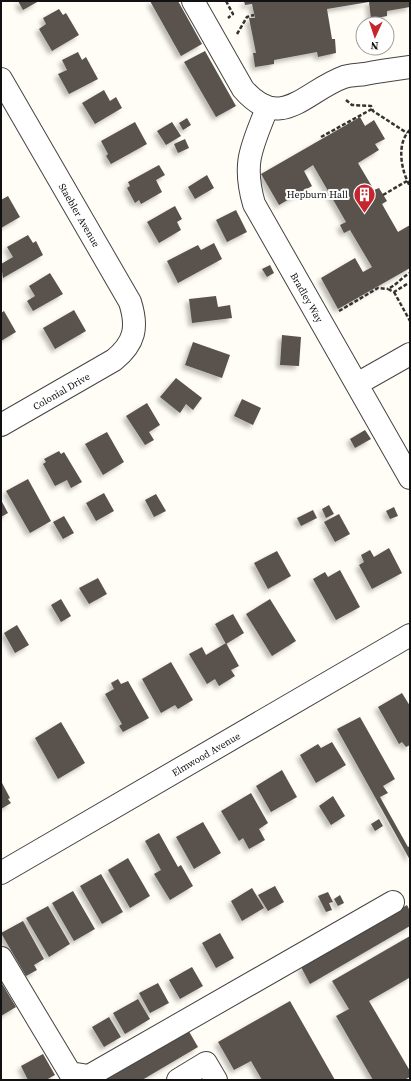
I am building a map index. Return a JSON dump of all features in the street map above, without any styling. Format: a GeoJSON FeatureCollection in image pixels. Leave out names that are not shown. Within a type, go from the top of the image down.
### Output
{"type":"FeatureCollection","features":[{"type":"Feature","properties":{"kind":"street"},"geometry":{"type":"LineString","coordinates":[[193,1],[242,89],[252,100],[267,108],[281,109],[296,105],[344,77],[410,67]]}},
{"type":"Feature","properties":{"kind":"street","name":"Staebler Avenue"},"geometry":{"type":"LineString","coordinates":[[1,78],[130,302],[134,314],[132,339],[120,355]]}},
{"type":"Feature","properties":{"kind":"street","name":"Bradley Way"},"geometry":{"type":"LineString","coordinates":[[267,108],[248,161],[248,175],[254,204],[410,478]]}},
{"type":"Feature","properties":{"kind":"street"},"geometry":{"type":"LineString","coordinates":[[357,384],[410,354]]}},
{"type":"Feature","properties":{"kind":"street","name":"Colonial Drive"},"geometry":{"type":"LineString","coordinates":[[1,425],[120,355]]}},
{"type":"Feature","properties":{"kind":"street","name":"Elmwood Avenue"},"geometry":{"type":"LineString","coordinates":[[1,873],[410,635]]}},
{"type":"Feature","properties":{"kind":"street"},"geometry":{"type":"LineString","coordinates":[[1,958],[70,1073],[89,1076],[393,902]]}},
{"type":"Feature","properties":{"kind":"street"},"geometry":{"type":"LineString","coordinates":[[178,1080],[206,1063],[216,1080]]}},
{"type":"Feature","properties":{"kind":"path"},"geometry":{"type":"LineString","coordinates":[[226,1],[233,14],[226,20]]}},
{"type":"Feature","properties":{"kind":"path"},"geometry":{"type":"LineString","coordinates":[[233,37],[237,34],[247,17],[254,15]]}},
{"type":"Feature","properties":{"kind":"path"},"geometry":{"type":"LineString","coordinates":[[345,97],[347,102],[352,105],[368,105],[407,133]]}},
{"type":"Feature","properties":{"kind":"path"},"geometry":{"type":"LineString","coordinates":[[322,137],[372,109]]}},
{"type":"Feature","properties":{"kind":"path"},"geometry":{"type":"LineString","coordinates":[[410,130],[407,133],[402,147],[403,171],[410,186]]}},
{"type":"Feature","properties":{"kind":"path"},"geometry":{"type":"LineString","coordinates":[[383,195],[407,181]]}},
{"type":"Feature","properties":{"kind":"path"},"geometry":{"type":"LineString","coordinates":[[388,289],[400,282],[402,277],[410,273]]}},
{"type":"Feature","properties":{"kind":"path"},"geometry":{"type":"LineString","coordinates":[[394,292],[408,284]]}},
{"type":"Feature","properties":{"kind":"path"},"geometry":{"type":"LineString","coordinates":[[336,312],[378,288],[388,289],[394,292],[410,321]]}},
{"type":"Feature","properties":{"kind":"building"},"geometry":{"type":"Polygon","coordinates":[[[18,1],[39,1],[23,10],[18,1]]]}},
{"type":"Feature","properties":{"kind":"building"},"geometry":{"type":"Polygon","coordinates":[[[150,1],[178,1],[202,44],[181,56],[150,1]]]}},
{"type":"Feature","properties":{"kind":"building"},"geometry":{"type":"Polygon","coordinates":[[[244,1],[410,1],[410,7],[387,11],[387,16],[371,16],[369,2],[327,9],[332,39],[335,39],[336,53],[318,57],[317,52],[274,60],[274,64],[255,67],[253,53],[256,53],[249,18],[255,18],[252,4],[245,5],[244,1]]]}},
{"type":"Feature","properties":{"kind":"building"},"geometry":{"type":"Polygon","coordinates":[[[59,9],[63,15],[66,13],[79,35],[52,51],[39,29],[46,24],[43,18],[59,9]]]}},
{"type":"Feature","properties":{"kind":"building"},"geometry":{"type":"Polygon","coordinates":[[[205,51],[236,106],[216,117],[184,62],[205,51]]]}},
{"type":"Feature","properties":{"kind":"building"},"geometry":{"type":"Polygon","coordinates":[[[78,52],[82,60],[86,57],[98,79],[69,94],[58,74],[67,70],[62,60],[78,52]]]}},
{"type":"Feature","properties":{"kind":"building"},"geometry":{"type":"Polygon","coordinates":[[[104,90],[110,101],[116,97],[122,108],[95,124],[82,103],[104,90]]]}},
{"type":"Feature","properties":{"kind":"building","name":"Hepburn Hall"},"geometry":{"type":"Polygon","coordinates":[[[360,117],[365,126],[374,120],[385,139],[375,144],[379,150],[358,163],[374,190],[379,188],[387,201],[382,204],[398,232],[410,225],[410,268],[338,309],[321,278],[355,258],[363,272],[372,267],[350,230],[344,233],[340,225],[346,222],[313,165],[304,171],[312,186],[279,205],[261,174],[360,117]]]}},
{"type":"Feature","properties":{"kind":"building"},"geometry":{"type":"Polygon","coordinates":[[[187,118],[191,125],[183,130],[179,123],[187,118]]]}},
{"type":"Feature","properties":{"kind":"building"},"geometry":{"type":"Polygon","coordinates":[[[135,122],[147,144],[111,164],[106,156],[108,154],[101,141],[135,122]]]}},
{"type":"Feature","properties":{"kind":"building"},"geometry":{"type":"Polygon","coordinates":[[[172,122],[181,136],[166,145],[157,131],[172,122]]]}},
{"type":"Feature","properties":{"kind":"building"},"geometry":{"type":"Polygon","coordinates":[[[185,139],[189,148],[178,153],[174,144],[185,139]]]}},
{"type":"Feature","properties":{"kind":"building"},"geometry":{"type":"Polygon","coordinates":[[[159,165],[165,175],[156,180],[162,192],[141,204],[139,200],[135,203],[127,188],[130,186],[128,182],[159,165]]]}},
{"type":"Feature","properties":{"kind":"building"},"geometry":{"type":"Polygon","coordinates":[[[207,175],[214,188],[195,199],[188,187],[207,175]]]}},
{"type":"Feature","properties":{"kind":"building"},"geometry":{"type":"Polygon","coordinates":[[[8,196],[20,217],[1,228],[1,200],[8,196]]]}},
{"type":"Feature","properties":{"kind":"building"},"geometry":{"type":"Polygon","coordinates":[[[175,206],[182,219],[177,222],[181,230],[159,243],[147,222],[175,206]]]}},
{"type":"Feature","properties":{"kind":"building"},"geometry":{"type":"Polygon","coordinates":[[[236,210],[247,232],[227,242],[216,220],[236,210]]]}},
{"type":"Feature","properties":{"kind":"building"},"geometry":{"type":"Polygon","coordinates":[[[28,235],[33,243],[36,241],[43,255],[3,278],[1,264],[13,257],[7,247],[28,235]]]}},
{"type":"Feature","properties":{"kind":"building"},"geometry":{"type":"Polygon","coordinates":[[[214,243],[222,259],[178,283],[167,261],[198,245],[201,250],[214,243]]]}},
{"type":"Feature","properties":{"kind":"building"},"geometry":{"type":"Polygon","coordinates":[[[270,265],[274,273],[267,277],[262,269],[270,265]]]}},
{"type":"Feature","properties":{"kind":"building"},"geometry":{"type":"Polygon","coordinates":[[[50,273],[63,294],[33,311],[27,301],[35,296],[29,286],[50,273]]]}},
{"type":"Feature","properties":{"kind":"building"},"geometry":{"type":"Polygon","coordinates":[[[216,296],[218,307],[230,305],[232,318],[192,323],[189,299],[216,296]]]}},
{"type":"Feature","properties":{"kind":"building"},"geometry":{"type":"Polygon","coordinates":[[[74,310],[86,331],[55,349],[43,328],[74,310]]]}},
{"type":"Feature","properties":{"kind":"building"},"geometry":{"type":"Polygon","coordinates":[[[4,311],[16,332],[1,341],[1,313],[4,311]]]}},
{"type":"Feature","properties":{"kind":"building"},"geometry":{"type":"Polygon","coordinates":[[[282,335],[301,337],[299,366],[280,365],[282,335]]]}},
{"type":"Feature","properties":{"kind":"building"},"geometry":{"type":"Polygon","coordinates":[[[193,342],[230,355],[222,378],[185,365],[193,342]]]}},
{"type":"Feature","properties":{"kind":"building"},"geometry":{"type":"Polygon","coordinates":[[[176,378],[202,398],[193,410],[186,404],[180,413],[160,397],[176,378]]]}},
{"type":"Feature","properties":{"kind":"building"},"geometry":{"type":"Polygon","coordinates":[[[242,399],[261,408],[253,425],[234,416],[242,399]]]}},
{"type":"Feature","properties":{"kind":"building"},"geometry":{"type":"Polygon","coordinates":[[[147,403],[160,425],[149,432],[154,440],[145,445],[126,416],[147,403]]]}},
{"type":"Feature","properties":{"kind":"building"},"geometry":{"type":"Polygon","coordinates":[[[365,430],[371,439],[355,448],[350,439],[365,430]]]}},
{"type":"Feature","properties":{"kind":"building"},"geometry":{"type":"Polygon","coordinates":[[[107,432],[124,462],[103,475],[85,444],[107,432]]]}},
{"type":"Feature","properties":{"kind":"building"},"geometry":{"type":"Polygon","coordinates":[[[59,451],[61,454],[64,452],[82,482],[71,488],[67,480],[55,486],[43,464],[46,462],[44,459],[59,451]]]}},
{"type":"Feature","properties":{"kind":"building"},"geometry":{"type":"Polygon","coordinates":[[[28,479],[51,521],[30,533],[6,491],[28,479]]]}},
{"type":"Feature","properties":{"kind":"building"},"geometry":{"type":"Polygon","coordinates":[[[104,493],[114,511],[96,521],[86,503],[104,493]]]}},
{"type":"Feature","properties":{"kind":"building"},"geometry":{"type":"Polygon","coordinates":[[[156,494],[166,511],[154,517],[145,500],[156,494]]]}},
{"type":"Feature","properties":{"kind":"building"},"geometry":{"type":"Polygon","coordinates":[[[1,500],[8,513],[1,517],[1,500]]]}},
{"type":"Feature","properties":{"kind":"building"},"geometry":{"type":"Polygon","coordinates":[[[329,505],[334,514],[326,518],[322,509],[329,505]]]}},
{"type":"Feature","properties":{"kind":"building"},"geometry":{"type":"Polygon","coordinates":[[[394,507],[398,516],[390,519],[386,511],[394,507]]]}},
{"type":"Feature","properties":{"kind":"building"},"geometry":{"type":"Polygon","coordinates":[[[313,510],[317,518],[301,526],[297,518],[313,510]]]}},
{"type":"Feature","properties":{"kind":"building"},"geometry":{"type":"Polygon","coordinates":[[[339,514],[350,534],[335,542],[324,522],[339,514]]]}},
{"type":"Feature","properties":{"kind":"building"},"geometry":{"type":"Polygon","coordinates":[[[64,516],[74,533],[63,539],[53,522],[64,516]]]}},
{"type":"Feature","properties":{"kind":"building"},"geometry":{"type":"Polygon","coordinates":[[[389,548],[402,573],[372,589],[359,565],[364,562],[361,555],[370,550],[374,557],[389,548]]]}},
{"type":"Feature","properties":{"kind":"building"},"geometry":{"type":"Polygon","coordinates":[[[277,551],[291,576],[268,589],[254,563],[277,551]]]}},
{"type":"Feature","properties":{"kind":"building"},"geometry":{"type":"Polygon","coordinates":[[[340,570],[360,607],[336,620],[313,579],[325,572],[328,577],[340,570]]]}},
{"type":"Feature","properties":{"kind":"building"},"geometry":{"type":"Polygon","coordinates":[[[98,578],[107,594],[89,604],[79,588],[98,578]]]}},
{"type":"Feature","properties":{"kind":"building"},"geometry":{"type":"Polygon","coordinates":[[[61,599],[71,616],[61,622],[51,605],[61,599]]]}},
{"type":"Feature","properties":{"kind":"building"},"geometry":{"type":"Polygon","coordinates":[[[270,599],[296,641],[272,656],[246,614],[270,599]]]}},
{"type":"Feature","properties":{"kind":"building"},"geometry":{"type":"Polygon","coordinates":[[[233,614],[244,633],[226,644],[215,624],[233,614]]]}},
{"type":"Feature","properties":{"kind":"building"},"geometry":{"type":"Polygon","coordinates":[[[17,625],[29,645],[15,653],[4,633],[17,625]]]}},
{"type":"Feature","properties":{"kind":"building"},"geometry":{"type":"Polygon","coordinates":[[[226,643],[239,666],[231,670],[235,676],[219,686],[215,679],[207,684],[189,654],[202,647],[206,655],[226,643]]]}},
{"type":"Feature","properties":{"kind":"building"},"geometry":{"type":"Polygon","coordinates":[[[171,662],[193,700],[178,709],[175,705],[161,713],[142,679],[171,662]]]}},
{"type":"Feature","properties":{"kind":"building"},"geometry":{"type":"Polygon","coordinates":[[[118,679],[121,684],[128,681],[149,718],[123,732],[119,726],[122,724],[105,694],[114,689],[111,683],[118,679]]]}},
{"type":"Feature","properties":{"kind":"building"},"geometry":{"type":"Polygon","coordinates":[[[402,693],[410,706],[410,745],[406,747],[402,742],[399,744],[378,707],[402,693]]]}},
{"type":"Feature","properties":{"kind":"building"},"geometry":{"type":"Polygon","coordinates":[[[360,717],[395,779],[383,786],[388,793],[380,797],[408,847],[410,846],[410,860],[337,729],[360,717]]]}},
{"type":"Feature","properties":{"kind":"building"},"geometry":{"type":"Polygon","coordinates":[[[61,722],[85,763],[58,779],[35,738],[61,722]]]}},
{"type":"Feature","properties":{"kind":"building"},"geometry":{"type":"Polygon","coordinates":[[[332,742],[346,765],[316,783],[300,755],[318,744],[321,748],[332,742]]]}},
{"type":"Feature","properties":{"kind":"building"},"geometry":{"type":"Polygon","coordinates":[[[282,770],[297,797],[271,812],[256,786],[282,770]]]}},
{"type":"Feature","properties":{"kind":"building"},"geometry":{"type":"Polygon","coordinates":[[[1,781],[11,803],[1,809],[1,781]]]}},
{"type":"Feature","properties":{"kind":"building"},"geometry":{"type":"Polygon","coordinates":[[[251,793],[268,823],[259,829],[265,840],[249,849],[243,838],[239,841],[221,811],[251,793]]]}},
{"type":"Feature","properties":{"kind":"building"},"geometry":{"type":"Polygon","coordinates":[[[333,796],[345,816],[331,825],[319,806],[333,796]]]}},
{"type":"Feature","properties":{"kind":"building"},"geometry":{"type":"Polygon","coordinates":[[[379,819],[383,826],[375,831],[371,824],[379,819]]]}},
{"type":"Feature","properties":{"kind":"building"},"geometry":{"type":"Polygon","coordinates":[[[203,822],[221,853],[194,869],[176,837],[203,822]]]}},
{"type":"Feature","properties":{"kind":"building"},"geometry":{"type":"Polygon","coordinates":[[[159,833],[178,867],[181,865],[193,886],[170,900],[154,874],[161,870],[145,841],[159,833]]]}},
{"type":"Feature","properties":{"kind":"building"},"geometry":{"type":"Polygon","coordinates":[[[128,858],[150,896],[130,908],[108,870],[128,858]]]}},
{"type":"Feature","properties":{"kind":"building"},"geometry":{"type":"Polygon","coordinates":[[[101,874],[123,912],[102,924],[80,886],[101,874]]]}},
{"type":"Feature","properties":{"kind":"building"},"geometry":{"type":"Polygon","coordinates":[[[275,886],[284,902],[268,911],[258,895],[275,886]]]}},
{"type":"Feature","properties":{"kind":"building"},"geometry":{"type":"Polygon","coordinates":[[[252,888],[264,908],[242,921],[231,901],[252,888]]]}},
{"type":"Feature","properties":{"kind":"building"},"geometry":{"type":"Polygon","coordinates":[[[73,891],[95,929],[74,941],[52,903],[73,891]]]}},
{"type":"Feature","properties":{"kind":"building"},"geometry":{"type":"Polygon","coordinates":[[[328,892],[333,902],[329,903],[332,910],[326,912],[318,896],[328,892]]]}},
{"type":"Feature","properties":{"kind":"building"},"geometry":{"type":"Polygon","coordinates":[[[340,895],[344,903],[338,906],[334,899],[340,895]]]}},
{"type":"Feature","properties":{"kind":"building"},"geometry":{"type":"Polygon","coordinates":[[[407,905],[410,911],[410,926],[310,984],[301,967],[407,905]]]}},
{"type":"Feature","properties":{"kind":"building"},"geometry":{"type":"Polygon","coordinates":[[[48,906],[70,944],[49,957],[26,918],[48,906]]]}},
{"type":"Feature","properties":{"kind":"building"},"geometry":{"type":"Polygon","coordinates":[[[23,921],[44,959],[34,965],[37,970],[26,976],[1,933],[23,921]]]}},
{"type":"Feature","properties":{"kind":"building"},"geometry":{"type":"Polygon","coordinates":[[[220,933],[234,958],[216,968],[202,943],[220,933]]]}},
{"type":"Feature","properties":{"kind":"building"},"geometry":{"type":"Polygon","coordinates":[[[410,936],[410,980],[409,978],[369,1001],[410,1071],[410,1077],[404,1080],[373,1080],[336,1016],[349,1009],[332,981],[410,936]]]}},
{"type":"Feature","properties":{"kind":"building"},"geometry":{"type":"Polygon","coordinates":[[[192,967],[203,986],[180,999],[169,980],[192,967]]]}},
{"type":"Feature","properties":{"kind":"building"},"geometry":{"type":"Polygon","coordinates":[[[1,982],[16,1007],[1,1016],[1,982]]]}},
{"type":"Feature","properties":{"kind":"building"},"geometry":{"type":"Polygon","coordinates":[[[158,983],[169,1003],[150,1013],[139,993],[158,983]]]}},
{"type":"Feature","properties":{"kind":"building"},"geometry":{"type":"Polygon","coordinates":[[[138,999],[150,1019],[125,1034],[113,1013],[138,999]]]}},
{"type":"Feature","properties":{"kind":"building"},"geometry":{"type":"Polygon","coordinates":[[[290,1001],[335,1080],[262,1080],[251,1061],[234,1070],[218,1042],[290,1001]]]}},
{"type":"Feature","properties":{"kind":"building"},"geometry":{"type":"Polygon","coordinates":[[[109,1017],[121,1037],[104,1047],[92,1027],[109,1017]]]}},
{"type":"Feature","properties":{"kind":"building"},"geometry":{"type":"Polygon","coordinates":[[[187,1028],[198,1047],[142,1080],[98,1080],[187,1028]]]}},
{"type":"Feature","properties":{"kind":"building"},"geometry":{"type":"Polygon","coordinates":[[[43,1054],[55,1075],[46,1080],[28,1080],[21,1066],[43,1054]]]}},
{"type":"Feature","properties":{"kind":"place","name":"Hepburn Hall"},"geometry":{"type":"Point","coordinates":[364,214]}}]}
